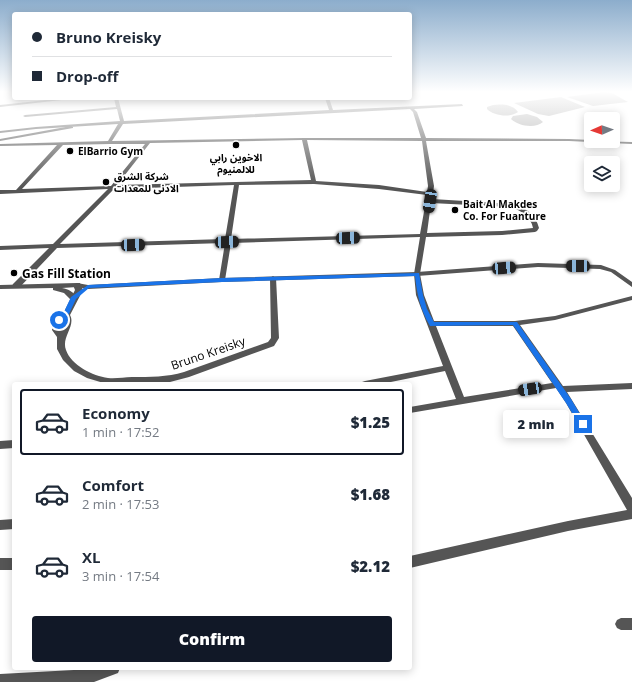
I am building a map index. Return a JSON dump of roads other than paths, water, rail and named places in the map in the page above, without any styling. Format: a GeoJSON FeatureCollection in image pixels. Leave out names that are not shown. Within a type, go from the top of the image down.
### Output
{"type":"FeatureCollection","features":[{"type":"Feature","properties":{"kind":"street"},"geometry":{"type":"LineString","coordinates":[[0,132],[111,123]]}},
{"type":"Feature","properties":{"kind":"street"},"geometry":{"type":"LineString","coordinates":[[109,143],[121,123]]}},
{"type":"Feature","properties":{"kind":"street"},"geometry":{"type":"LineString","coordinates":[[418,123],[424,140],[431,198],[417,274],[420,295],[424,309],[432,324],[461,400]]}},
{"type":"Feature","properties":{"kind":"street"},"geometry":{"type":"LineString","coordinates":[[0,140],[71,126]]}},
{"type":"Feature","properties":{"kind":"street"},"geometry":{"type":"LineString","coordinates":[[304,139],[314,182]]}},
{"type":"Feature","properties":{"kind":"street"},"geometry":{"type":"LineString","coordinates":[[0,145],[304,139],[569,140],[632,143]]}},
{"type":"Feature","properties":{"kind":"street"},"geometry":{"type":"LineString","coordinates":[[16,286],[112,188],[148,143]]}},
{"type":"Feature","properties":{"kind":"street"},"geometry":{"type":"LineString","coordinates":[[18,191],[62,144]]}},
{"type":"Feature","properties":{"kind":"street"},"geometry":{"type":"LineString","coordinates":[[0,192],[237,183],[314,182],[379,187],[431,198],[512,204],[520,207],[536,224],[535,230],[502,233],[0,248]]}},
{"type":"Feature","properties":{"kind":"street"},"geometry":{"type":"LineString","coordinates":[[222,280],[237,183]]}},
{"type":"Feature","properties":{"kind":"street"},"geometry":{"type":"LineString","coordinates":[[0,287],[16,286],[78,288],[222,280],[417,274],[519,268],[538,265],[592,266],[613,271],[632,284]]}},
{"type":"Feature","properties":{"kind":"street","name":"Bruno Kreisky"},"geometry":{"type":"LineString","coordinates":[[66,315],[55,323],[54,326],[60,338],[61,348],[66,358],[77,369],[90,376],[107,381],[170,379],[186,375],[271,344],[275,338],[273,278]]}},
{"type":"Feature","properties":{"kind":"street"},"geometry":{"type":"LineString","coordinates":[[51,287],[72,296]]}},
{"type":"Feature","properties":{"kind":"street"},"geometry":{"type":"LineString","coordinates":[[72,296],[88,287]]}},
{"type":"Feature","properties":{"kind":"street"},"geometry":{"type":"LineString","coordinates":[[60,338],[67,325],[68,318],[66,315],[72,296],[78,288]]}},
{"type":"Feature","properties":{"kind":"street"},"geometry":{"type":"LineString","coordinates":[[432,324],[515,323],[555,318],[632,298]]}},
{"type":"Feature","properties":{"kind":"street"},"geometry":{"type":"LineString","coordinates":[[515,323],[569,401],[632,508]]}},
{"type":"Feature","properties":{"kind":"street"},"geometry":{"type":"LineString","coordinates":[[375,382],[448,368]]}},
{"type":"Feature","properties":{"kind":"street"},"geometry":{"type":"LineString","coordinates":[[412,410],[461,400],[558,387],[632,386]]}},
{"type":"Feature","properties":{"kind":"street"},"geometry":{"type":"LineString","coordinates":[[0,445],[12,444]]}},
{"type":"Feature","properties":{"kind":"street"},"geometry":{"type":"LineString","coordinates":[[412,562],[568,526],[632,514]]}},
{"type":"Feature","properties":{"kind":"street"},"geometry":{"type":"LineString","coordinates":[[0,526],[12,524]]}},
{"type":"Feature","properties":{"kind":"street"},"geometry":{"type":"LineString","coordinates":[[0,564],[12,564]]}},
{"type":"Feature","properties":{"kind":"street"},"geometry":{"type":"LineString","coordinates":[[0,681],[92,676],[108,670]]}},
{"type":"Feature","properties":{"kind":"place","name":"الاخوين رابي للالمنيوم"},"geometry":{"type":"Point","coordinates":[236,145]}},
{"type":"Feature","properties":{"kind":"place","name":"ElBarrio Gym"},"geometry":{"type":"Point","coordinates":[70,151]}},
{"type":"Feature","properties":{"kind":"place","name":"شركة الشرق الادنى للمعدات"},"geometry":{"type":"Point","coordinates":[106,182]}},
{"type":"Feature","properties":{"kind":"place","name":"Bait Al Makdes Co. For Fuanture"},"geometry":{"type":"Point","coordinates":[455,210]}},
{"type":"Feature","properties":{"kind":"place","name":"Gas Fill Station"},"geometry":{"type":"Point","coordinates":[14,273]}}]}
